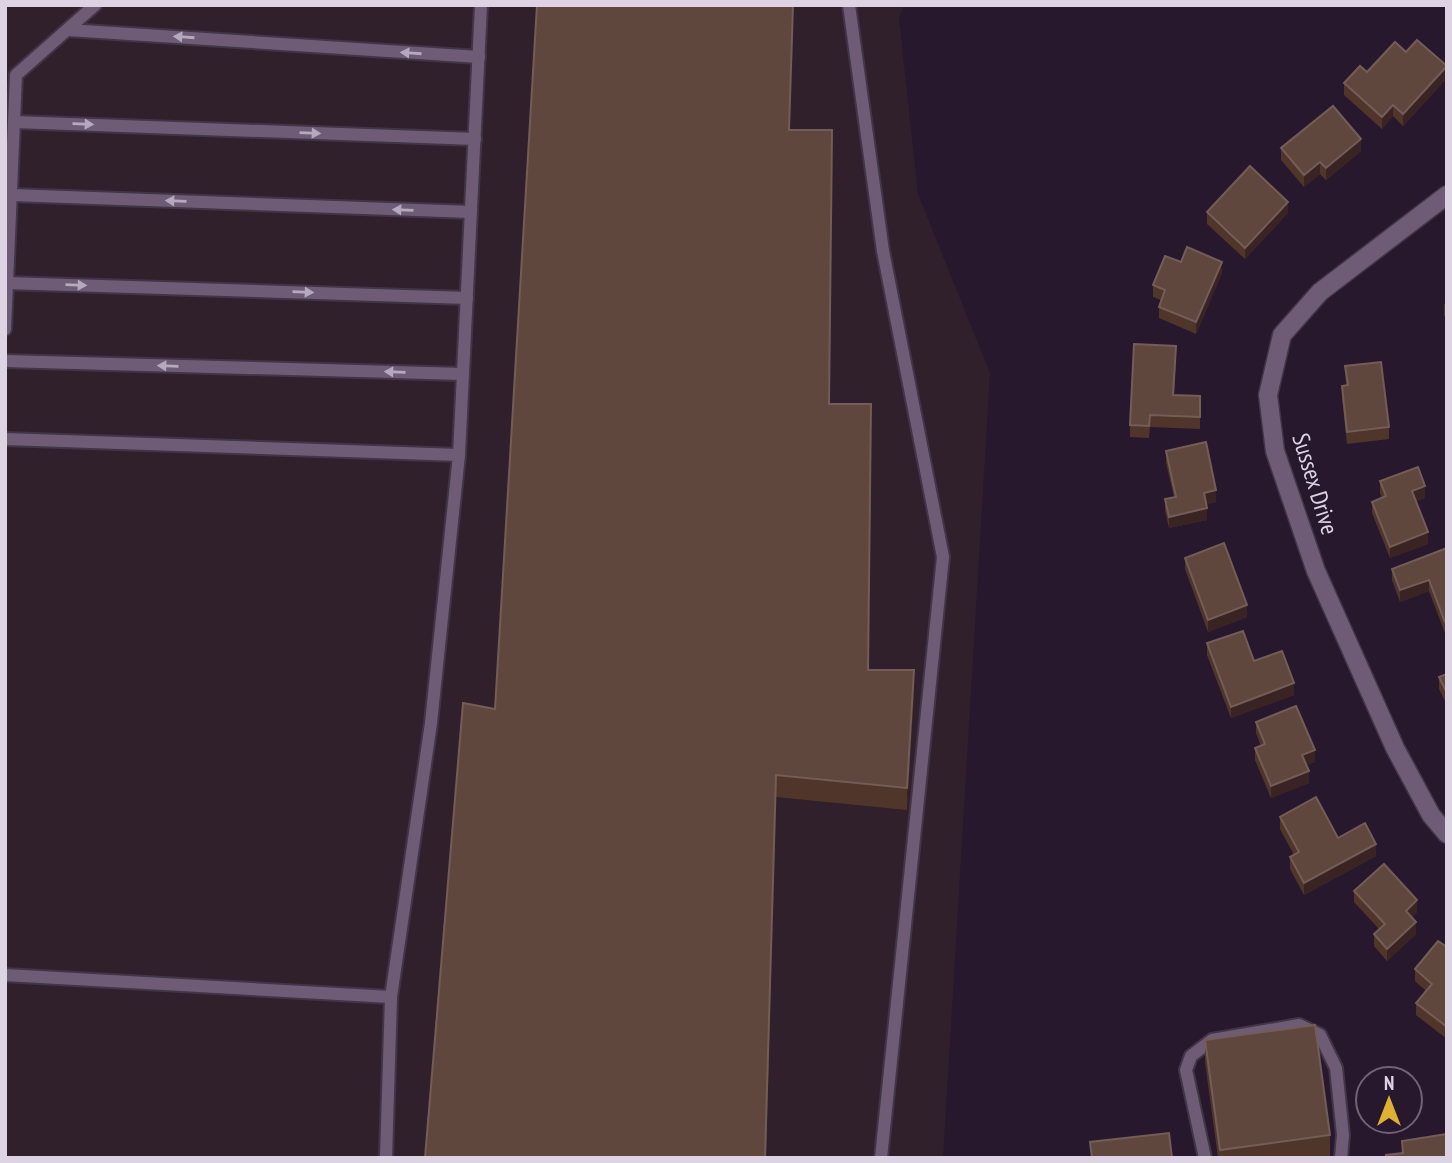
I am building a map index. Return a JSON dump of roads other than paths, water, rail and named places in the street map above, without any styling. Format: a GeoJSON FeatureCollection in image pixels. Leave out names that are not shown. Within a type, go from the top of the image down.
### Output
{"type":"FeatureCollection","features":[{"type":"Feature","properties":{"kind":"street","name":"Sussex Drive"},"geometry":{"type":"LineString","coordinates":[[1447,195],[1320,292],[1282,335],[1268,395],[1275,451],[1316,571],[1395,748],[1431,814],[1447,834]]}},
{"type":"Feature","properties":{"kind":"lane"},"geometry":{"type":"LineString","coordinates":[[5,329],[15,122],[11,79],[95,5]]}},
{"type":"Feature","properties":{"kind":"lane"},"geometry":{"type":"LineString","coordinates":[[386,1158],[391,997],[430,723],[460,455],[481,5]]}},
{"type":"Feature","properties":{"kind":"lane"},"geometry":{"type":"LineString","coordinates":[[849,5],[883,251],[943,556],[881,1158]]}},
{"type":"Feature","properties":{"kind":"lane"},"geometry":{"type":"LineString","coordinates":[[68,30],[479,57]]}},
{"type":"Feature","properties":{"kind":"lane"},"geometry":{"type":"LineString","coordinates":[[15,122],[475,139]]}},
{"type":"Feature","properties":{"kind":"lane"},"geometry":{"type":"LineString","coordinates":[[12,194],[471,212]]}},
{"type":"Feature","properties":{"kind":"lane"},"geometry":{"type":"LineString","coordinates":[[7,283],[467,298]]}},
{"type":"Feature","properties":{"kind":"lane"},"geometry":{"type":"LineString","coordinates":[[5,361],[463,374]]}},
{"type":"Feature","properties":{"kind":"lane"},"geometry":{"type":"LineString","coordinates":[[5,439],[460,455]]}},
{"type":"Feature","properties":{"kind":"lane"},"geometry":{"type":"LineString","coordinates":[[5,975],[391,997]]}},
{"type":"Feature","properties":{"kind":"lane"},"geometry":{"type":"LineString","coordinates":[[1205,1158],[1186,1070],[1191,1056],[1212,1040],[1299,1026],[1320,1035],[1336,1068],[1343,1135],[1341,1158]]}}]}
